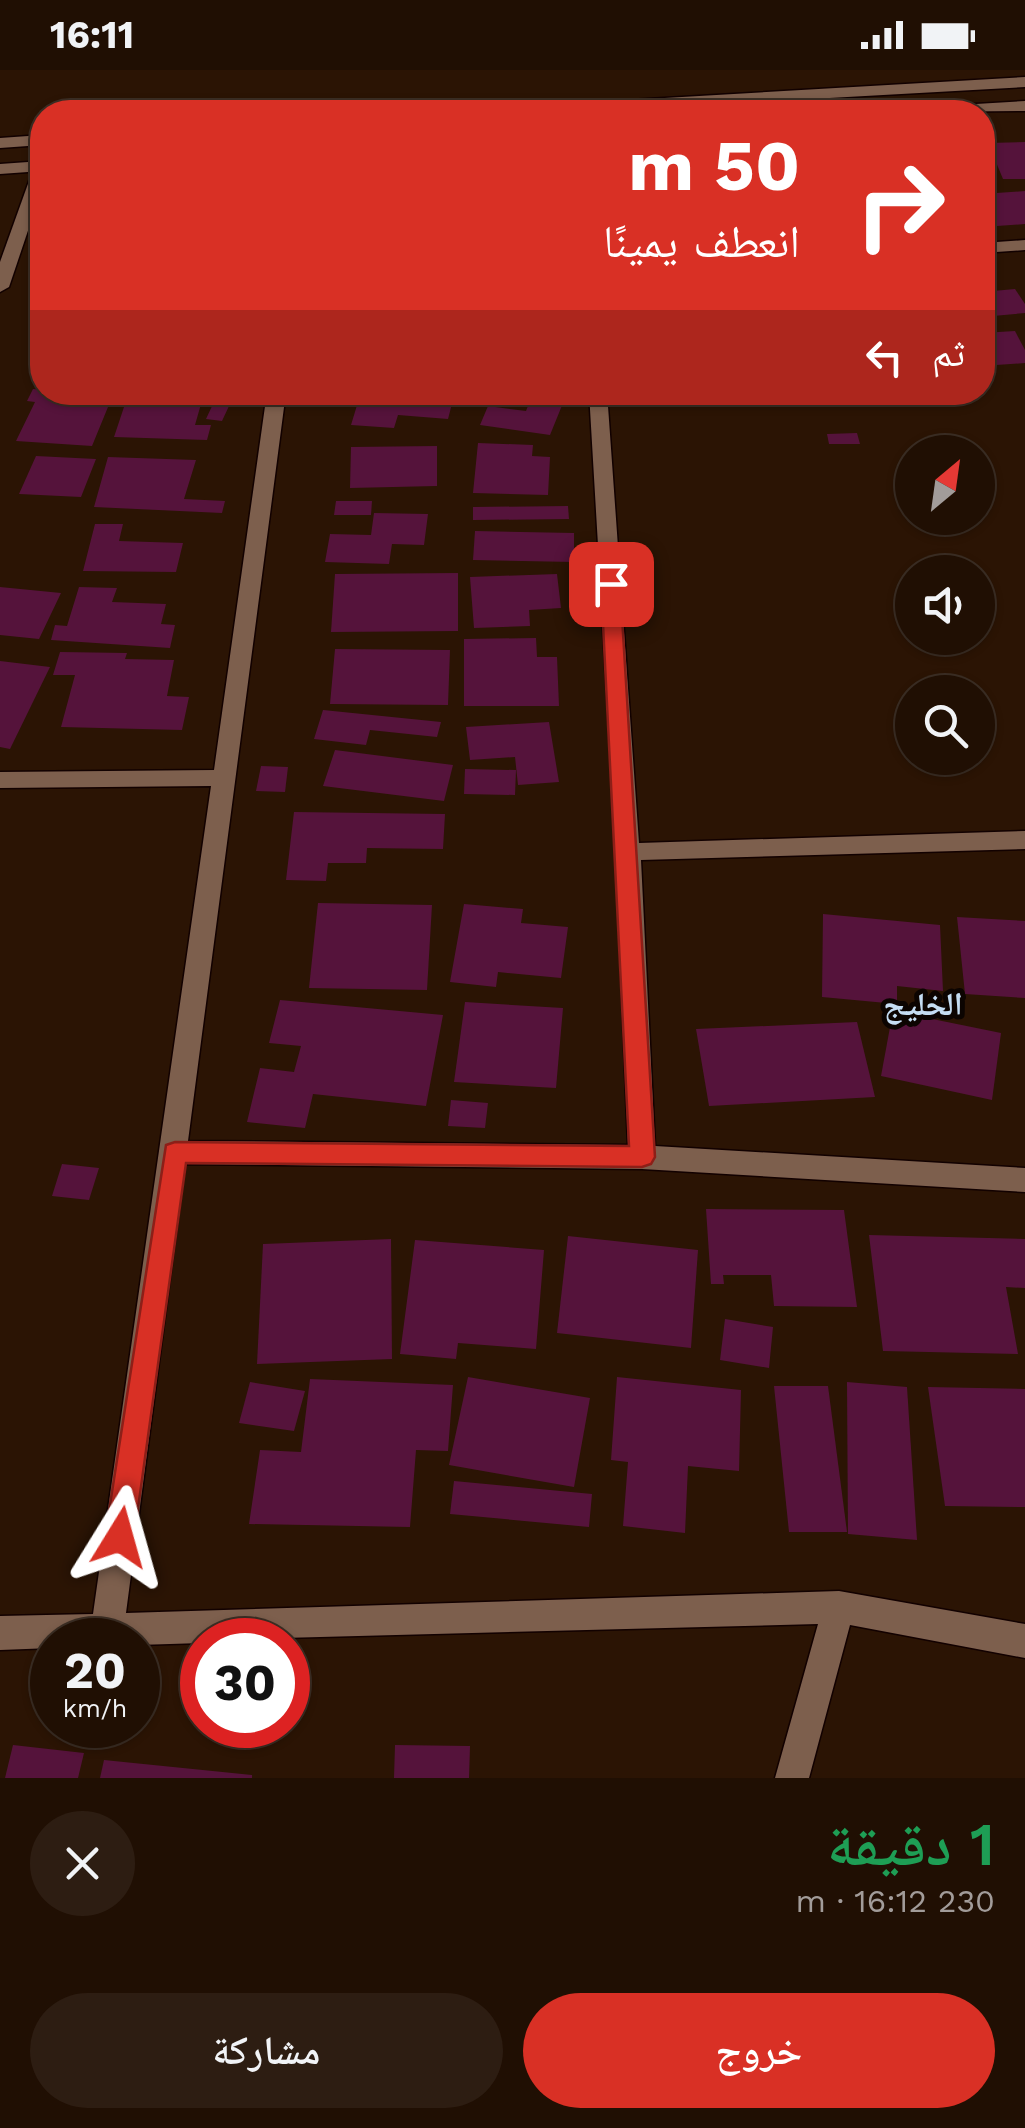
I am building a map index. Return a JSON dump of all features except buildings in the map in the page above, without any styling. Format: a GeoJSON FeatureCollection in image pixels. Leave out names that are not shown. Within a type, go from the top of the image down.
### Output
{"type":"FeatureCollection","features":[{"type":"Feature","properties":{"kind":"street"},"geometry":{"type":"LineString","coordinates":[[715,100],[1025,82]]}},
{"type":"Feature","properties":{"kind":"street"},"geometry":{"type":"LineString","coordinates":[[995,108],[1025,106]]}},
{"type":"Feature","properties":{"kind":"street"},"geometry":{"type":"LineString","coordinates":[[0,142],[30,141]]}},
{"type":"Feature","properties":{"kind":"street"},"geometry":{"type":"LineString","coordinates":[[0,169],[30,167]]}},
{"type":"Feature","properties":{"kind":"street"},"geometry":{"type":"LineString","coordinates":[[0,288],[30,201]]}},
{"type":"Feature","properties":{"kind":"street"},"geometry":{"type":"LineString","coordinates":[[995,247],[1025,245]]}},
{"type":"Feature","properties":{"kind":"street"},"geometry":{"type":"LineString","coordinates":[[108,1618],[275,405]]}},
{"type":"Feature","properties":{"kind":"street"},"geometry":{"type":"LineString","coordinates":[[599,405],[628,852],[642,1157]]}},
{"type":"Feature","properties":{"kind":"street"},"geometry":{"type":"LineString","coordinates":[[0,780],[224,778]]}},
{"type":"Feature","properties":{"kind":"street"},"geometry":{"type":"LineString","coordinates":[[628,852],[1025,840]]}},
{"type":"Feature","properties":{"kind":"street"},"geometry":{"type":"LineString","coordinates":[[175,1152],[642,1157],[1025,1180]]}},
{"type":"Feature","properties":{"kind":"street"},"geometry":{"type":"LineString","coordinates":[[792,1778],[839,1607]]}},
{"type":"Feature","properties":{"kind":"street"},"geometry":{"type":"LineString","coordinates":[[160,1630],[839,1607],[1025,1641]]}},
{"type":"Feature","properties":{"kind":"street"},"geometry":{"type":"LineString","coordinates":[[0,1633],[30,1633]]}},
{"type":"Feature","properties":{"kind":"district","name":"الخليج"},"geometry":{"type":"Point","coordinates":[923,1004]}},
{"type":"Feature","properties":{"kind":"route"},"geometry":{"type":"LineString","coordinates":[[120,1537],[175,1152],[642,1157],[611,584]]}}]}
